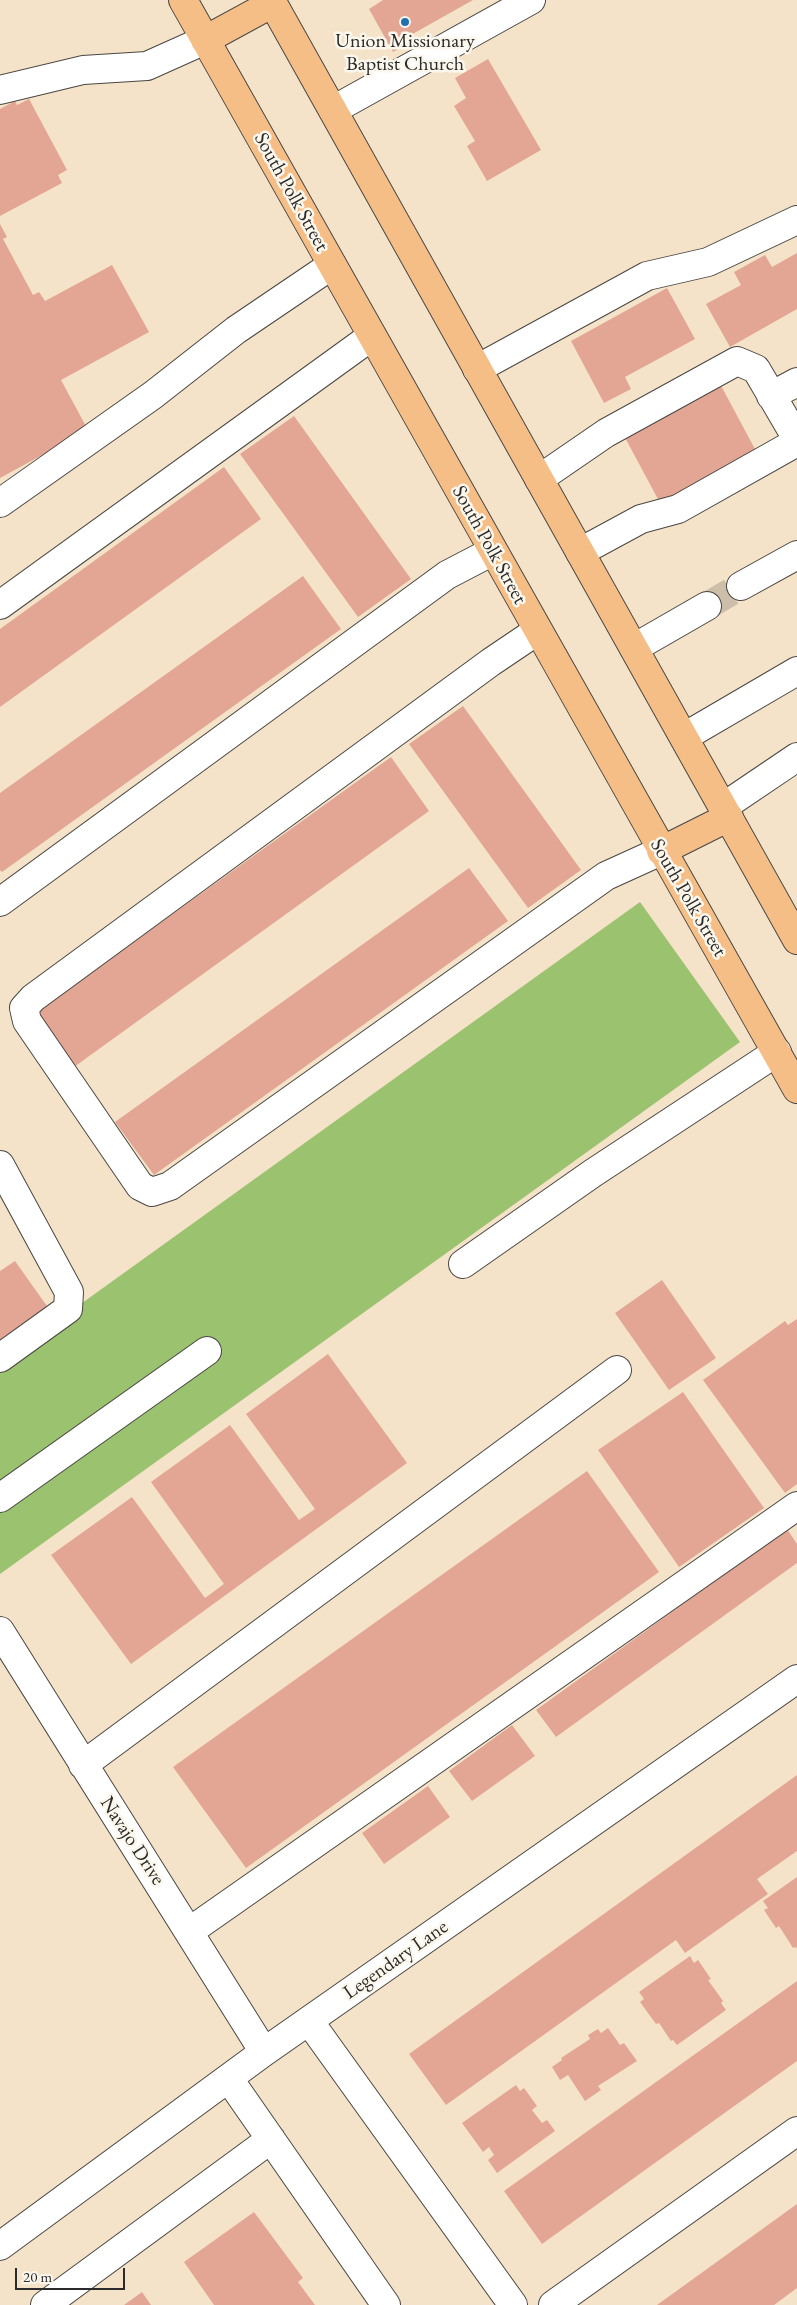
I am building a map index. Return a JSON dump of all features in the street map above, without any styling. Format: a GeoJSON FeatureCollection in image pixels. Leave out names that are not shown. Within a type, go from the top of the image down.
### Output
{"type":"FeatureCollection","features":[{"type":"Feature","properties":{"kind":"main road","name":"South Polk Street"},"geometry":{"type":"LineString","coordinates":[[183,0],[661,851],[797,1089]]}},
{"type":"Feature","properties":{"kind":"main road"},"geometry":{"type":"LineString","coordinates":[[206,40],[272,2],[797,940]]}},
{"type":"Feature","properties":{"kind":"main road"},"geometry":{"type":"LineString","coordinates":[[661,851],[726,812]]}},
{"type":"Feature","properties":{"kind":"street"},"geometry":{"type":"LineString","coordinates":[[333,110],[531,0]]}},
{"type":"Feature","properties":{"kind":"street"},"geometry":{"type":"LineString","coordinates":[[0,90],[83,70],[147,66],[206,40]]}},
{"type":"Feature","properties":{"kind":"street"},"geometry":{"type":"LineString","coordinates":[[478,369],[647,276],[708,262],[797,220]]}},
{"type":"Feature","properties":{"kind":"street"},"geometry":{"type":"LineString","coordinates":[[0,503],[153,395],[236,330],[332,265]]}},
{"type":"Feature","properties":{"kind":"street"},"geometry":{"type":"LineString","coordinates":[[0,605],[372,336]]}},
{"type":"Feature","properties":{"kind":"street"},"geometry":{"type":"LineString","coordinates":[[539,480],[606,433],[737,361],[756,369],[772,396],[797,441],[678,509],[641,519],[580,552]]}},
{"type":"Feature","properties":{"kind":"street"},"geometry":{"type":"LineString","coordinates":[[772,396],[797,382]]}},
{"type":"Feature","properties":{"kind":"street"},"geometry":{"type":"LineString","coordinates":[[0,902],[447,575],[493,551]]}},
{"type":"Feature","properties":{"kind":"street"},"geometry":{"type":"LineString","coordinates":[[742,586],[797,555]]}},
{"type":"Feature","properties":{"kind":"street"},"geometry":{"type":"LineString","coordinates":[[634,648],[707,606]]}},
{"type":"Feature","properties":{"kind":"street"},"geometry":{"type":"LineString","coordinates":[[538,631],[490,662],[33,998],[24,1008],[27,1020],[140,1186],[152,1192],[170,1186],[606,876],[661,851]]}},
{"type":"Feature","properties":{"kind":"street"},"geometry":{"type":"LineString","coordinates":[[684,738],[797,671]]}},
{"type":"Feature","properties":{"kind":"street"},"geometry":{"type":"LineString","coordinates":[[726,812],[797,757]]}},
{"type":"Feature","properties":{"kind":"street"},"geometry":{"type":"LineString","coordinates":[[464,1264],[593,1173],[777,1052]]}},
{"type":"Feature","properties":{"kind":"street"},"geometry":{"type":"LineString","coordinates":[[0,1165],[69,1292],[68,1309],[0,1358]]}},
{"type":"Feature","properties":{"kind":"street"},"geometry":{"type":"LineString","coordinates":[[0,1498],[207,1351]]}},
{"type":"Feature","properties":{"kind":"street"},"geometry":{"type":"LineString","coordinates":[[83,1765],[617,1370]]}},
{"type":"Feature","properties":{"kind":"street"},"geometry":{"type":"LineString","coordinates":[[190,1931],[797,1506]]}},
{"type":"Feature","properties":{"kind":"street","name":"Navajo Drive"},"geometry":{"type":"LineString","coordinates":[[0,1631],[83,1765],[190,1931],[264,2052]]}},
{"type":"Feature","properties":{"kind":"street","name":"Legendary Lane"},"geometry":{"type":"LineString","coordinates":[[0,2246],[264,2052],[797,1679]]}},
{"type":"Feature","properties":{"kind":"street"},"geometry":{"type":"LineString","coordinates":[[309,2021],[513,2305]]}},
{"type":"Feature","properties":{"kind":"street"},"geometry":{"type":"LineString","coordinates":[[229,2079],[386,2305]]}},
{"type":"Feature","properties":{"kind":"street"},"geometry":{"type":"LineString","coordinates":[[553,2305],[797,2131]]}},
{"type":"Feature","properties":{"kind":"street"},"geometry":{"type":"LineString","coordinates":[[45,2305],[271,2139]]}},
{"type":"Feature","properties":{"kind":"green space"},"geometry":{"type":"Polygon","coordinates":[[[640,902],[740,1042],[0,1574],[0,1362],[640,902]]]}},
{"type":"Feature","properties":{"kind":"building","name":"Union Missionary Baptist Church"},"geometry":{"type":"Polygon","coordinates":[[[383,0],[473,0],[409,36],[412,41],[393,52],[369,9],[383,0]]]}},
{"type":"Feature","properties":{"kind":"building"},"geometry":{"type":"Polygon","coordinates":[[[488,59],[541,150],[487,181],[467,146],[475,141],[454,106],[466,98],[455,78],[488,59]]]}},
{"type":"Feature","properties":{"kind":"building"},"geometry":{"type":"Polygon","coordinates":[[[29,99],[67,170],[58,175],[62,183],[0,216],[0,109],[15,101],[17,105],[29,99]]]}},
{"type":"Feature","properties":{"kind":"building"},"geometry":{"type":"Polygon","coordinates":[[[0,224],[7,237],[3,239],[33,295],[39,292],[45,301],[112,265],[149,332],[61,380],[88,430],[0,478],[0,224]]]}},
{"type":"Feature","properties":{"kind":"building"},"geometry":{"type":"Polygon","coordinates":[[[797,253],[797,309],[730,347],[706,304],[741,285],[734,272],[765,255],[772,267],[797,253]]]}},
{"type":"Feature","properties":{"kind":"building"},"geometry":{"type":"Polygon","coordinates":[[[667,288],[695,339],[625,377],[631,389],[604,403],[571,341],[667,288]]]}},
{"type":"Feature","properties":{"kind":"building"},"geometry":{"type":"Polygon","coordinates":[[[718,380],[756,451],[660,503],[622,432],[718,380]]]}},
{"type":"Feature","properties":{"kind":"building"},"geometry":{"type":"Polygon","coordinates":[[[294,416],[411,579],[358,617],[240,454],[294,416]]]}},
{"type":"Feature","properties":{"kind":"building"},"geometry":{"type":"Polygon","coordinates":[[[224,467],[261,519],[0,707],[0,629],[224,467]]]}},
{"type":"Feature","properties":{"kind":"building"},"geometry":{"type":"Polygon","coordinates":[[[303,576],[341,629],[2,872],[0,870],[0,793],[303,576]]]}},
{"type":"Feature","properties":{"kind":"building"},"geometry":{"type":"Polygon","coordinates":[[[463,706],[581,870],[528,908],[409,744],[463,706]]]}},
{"type":"Feature","properties":{"kind":"building"},"geometry":{"type":"Polygon","coordinates":[[[391,757],[429,811],[74,1067],[35,1013],[391,757]]]}},
{"type":"Feature","properties":{"kind":"building"},"geometry":{"type":"Polygon","coordinates":[[[469,868],[508,921],[154,1175],[115,1122],[469,868]]]}},
{"type":"Feature","properties":{"kind":"building"},"geometry":{"type":"Polygon","coordinates":[[[15,1261],[54,1316],[0,1354],[0,1271],[15,1261]]]}},
{"type":"Feature","properties":{"kind":"building"},"geometry":{"type":"Polygon","coordinates":[[[662,1280],[716,1358],[669,1390],[615,1313],[662,1280]]]}},
{"type":"Feature","properties":{"kind":"building"},"geometry":{"type":"Polygon","coordinates":[[[797,1319],[797,1484],[785,1493],[703,1380],[785,1321],[788,1325],[797,1319]]]}},
{"type":"Feature","properties":{"kind":"building"},"geometry":{"type":"Polygon","coordinates":[[[328,1354],[407,1463],[131,1664],[51,1555],[132,1497],[205,1598],[224,1584],[151,1482],[230,1425],[299,1520],[315,1509],[246,1414],[328,1354]]]}},
{"type":"Feature","properties":{"kind":"building"},"geometry":{"type":"Polygon","coordinates":[[[683,1392],[764,1508],[679,1567],[598,1450],[683,1392]]]}},
{"type":"Feature","properties":{"kind":"building"},"geometry":{"type":"Polygon","coordinates":[[[587,1471],[659,1572],[246,1868],[173,1767],[587,1471]]]}},
{"type":"Feature","properties":{"kind":"building"},"geometry":{"type":"Polygon","coordinates":[[[787,1529],[797,1544],[797,1563],[556,1737],[536,1710],[787,1529]]]}},
{"type":"Feature","properties":{"kind":"building"},"geometry":{"type":"Polygon","coordinates":[[[512,1725],[535,1756],[472,1801],[449,1771],[512,1725]]]}},
{"type":"Feature","properties":{"kind":"building"},"geometry":{"type":"Polygon","coordinates":[[[797,1775],[797,1851],[757,1879],[768,1894],[685,1953],[676,1940],[446,2105],[409,2054],[797,1775]]]}},
{"type":"Feature","properties":{"kind":"building"},"geometry":{"type":"Polygon","coordinates":[[[428,1786],[450,1817],[384,1864],[362,1833],[428,1786]]]}},
{"type":"Feature","properties":{"kind":"building"},"geometry":{"type":"Polygon","coordinates":[[[797,1877],[797,1949],[796,1947],[793,1948],[779,1926],[776,1928],[764,1910],[768,1908],[763,1901],[797,1877]]]}},
{"type":"Feature","properties":{"kind":"building"},"geometry":{"type":"Polygon","coordinates":[[[690,1956],[694,1963],[698,1960],[711,1979],[708,1980],[723,2001],[721,2003],[726,2010],[677,2045],[673,2040],[671,2041],[659,2023],[656,2024],[640,2002],[644,1999],[639,1992],[690,1956]]]}},
{"type":"Feature","properties":{"kind":"building"},"geometry":{"type":"Polygon","coordinates":[[[797,1981],[797,2061],[542,2244],[504,2191],[797,1981]]]}},
{"type":"Feature","properties":{"kind":"building"},"geometry":{"type":"Polygon","coordinates":[[[608,2028],[620,2045],[624,2043],[637,2061],[598,2086],[601,2090],[585,2101],[568,2075],[560,2080],[552,2067],[562,2060],[561,2058],[590,2039],[588,2035],[598,2029],[601,2033],[608,2028]]]}},
{"type":"Feature","properties":{"kind":"building"},"geometry":{"type":"Polygon","coordinates":[[[516,2085],[520,2091],[524,2088],[537,2106],[532,2110],[542,2123],[547,2120],[555,2131],[497,2173],[488,2160],[494,2155],[489,2147],[483,2152],[462,2123],[516,2085]]]}},
{"type":"Feature","properties":{"kind":"building"},"geometry":{"type":"Polygon","coordinates":[[[797,2204],[797,2288],[774,2305],[657,2305],[797,2204]]]}},
{"type":"Feature","properties":{"kind":"building"},"geometry":{"type":"Polygon","coordinates":[[[254,2212],[303,2278],[298,2282],[315,2305],[214,2305],[184,2262],[254,2212]]]}},
{"type":"Feature","properties":{"kind":"building"},"geometry":{"type":"Polygon","coordinates":[[[142,2292],[151,2305],[124,2305],[142,2292]]]}},
{"type":"Feature","properties":{"kind":"tunnel"},"geometry":{"type":"LineString","coordinates":[[707,606],[741,586]]}},
{"type":"Feature","properties":{"kind":"place","name":"Union Missionary Baptist Church"},"geometry":{"type":"Point","coordinates":[405,22]}}]}
